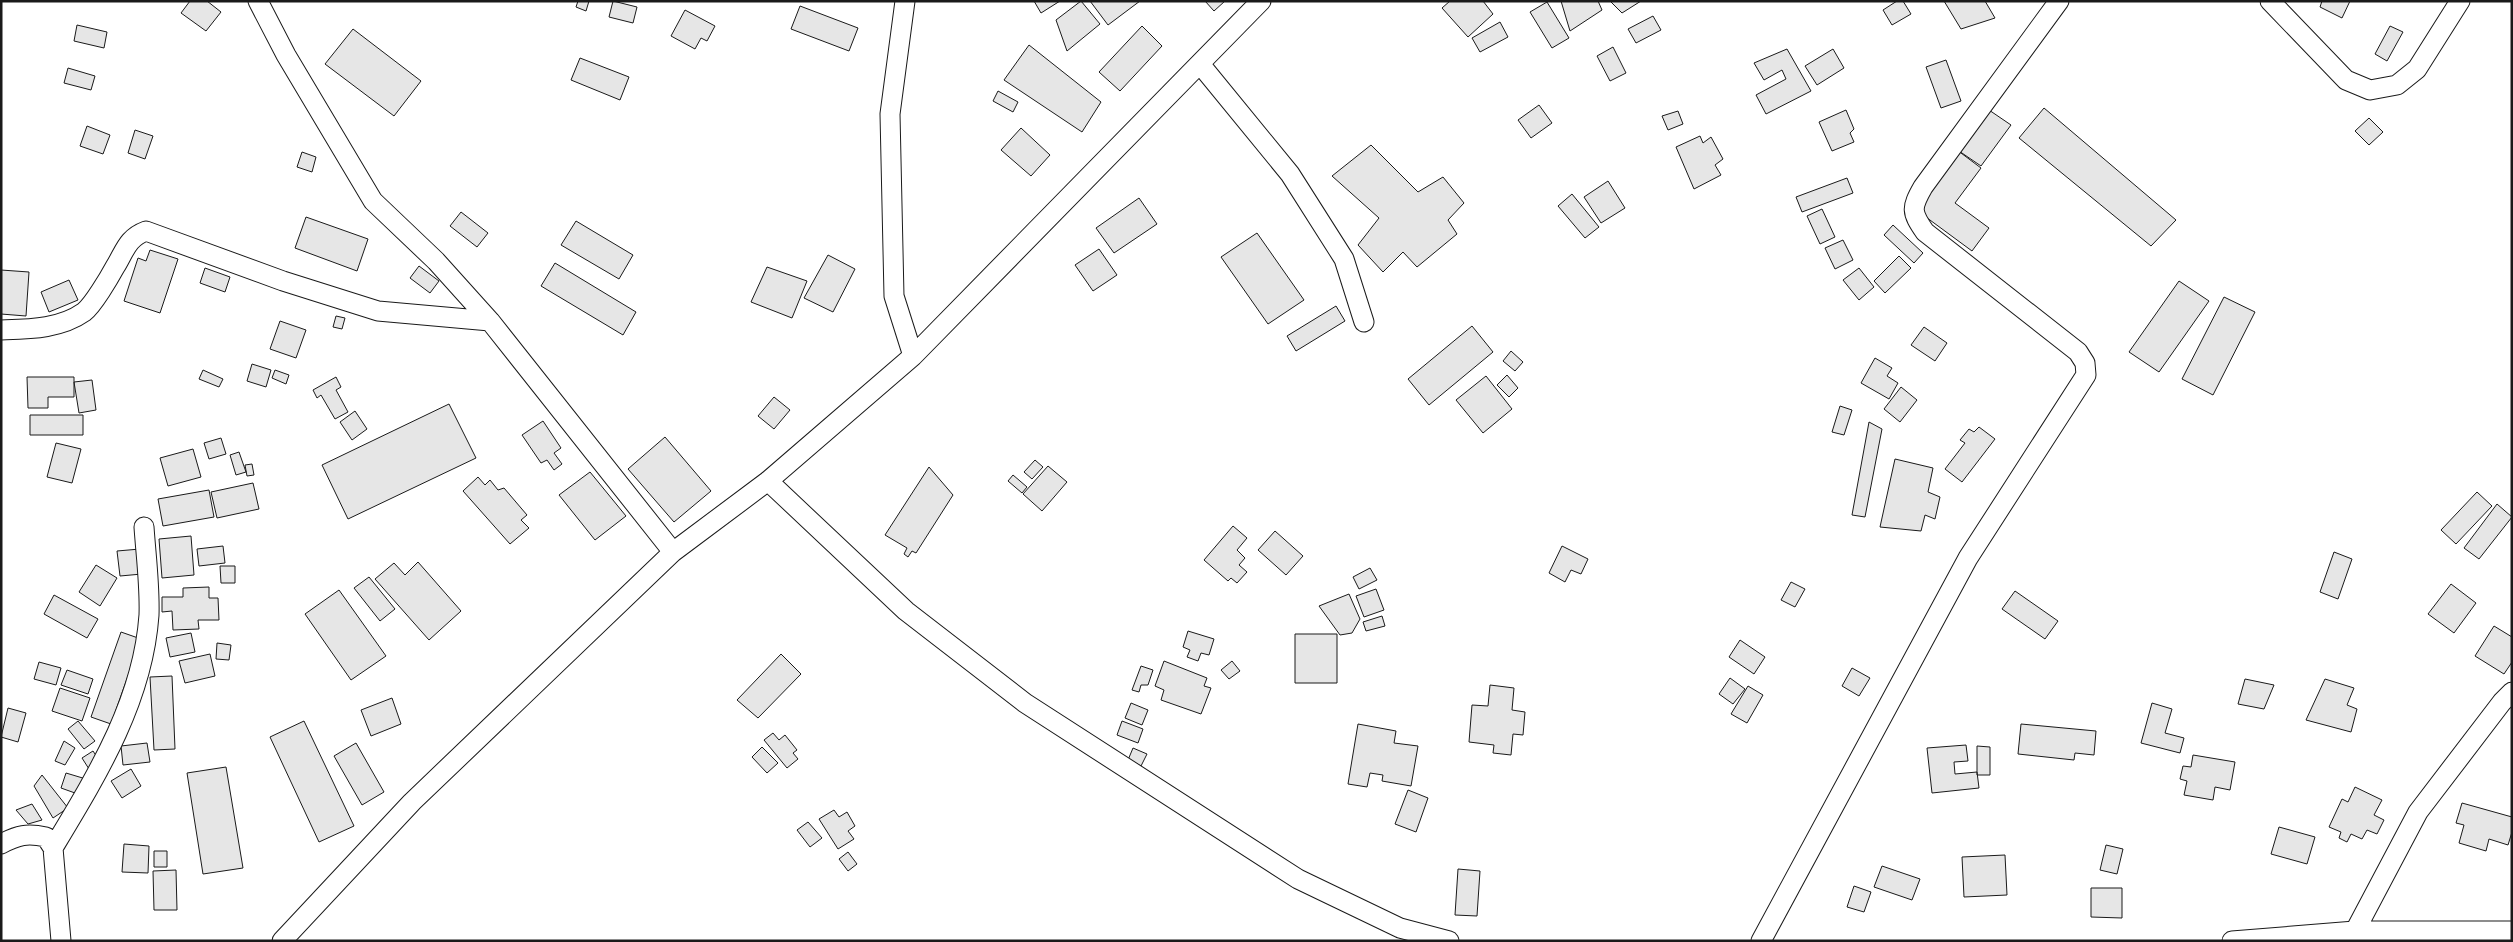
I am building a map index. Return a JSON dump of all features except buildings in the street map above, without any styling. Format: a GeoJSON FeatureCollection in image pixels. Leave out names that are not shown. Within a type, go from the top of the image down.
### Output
{"type":"FeatureCollection","features":[{"type":"Feature","properties":{"kind":"street"},"geometry":{"type":"LineString","coordinates":[[258,1],[286,55],[373,201],[436,261],[490,322],[673,552]]}},
{"type":"Feature","properties":{"kind":"street"},"geometry":{"type":"LineString","coordinates":[[905,1],[890,114],[894,296],[913,356]]}},
{"type":"Feature","properties":{"kind":"street"},"geometry":{"type":"LineString","coordinates":[[282,941],[412,802],[673,552],[768,482],[913,356],[1261,1]]}},
{"type":"Feature","properties":{"kind":"street"},"geometry":{"type":"LineString","coordinates":[[1761,941],[1968,558],[2086,375],[2085,363],[2078,352],[1925,232],[1914,217],[1913,204],[1922,187],[2059,1]]}},
{"type":"Feature","properties":{"kind":"street"},"geometry":{"type":"LineString","coordinates":[[2270,1],[2346,80],[2370,90],[2397,84],[2417,69],[2460,1]]}},
{"type":"Feature","properties":{"kind":"street"},"geometry":{"type":"LineString","coordinates":[[1200,64],[1290,174],[1310,205],[1344,259],[1364,322]]}},
{"type":"Feature","properties":{"kind":"street"},"geometry":{"type":"LineString","coordinates":[[1,330],[38,328],[62,322],[85,311],[115,267],[126,244],[136,234],[146,231],[283,281],[378,312],[490,322]]}},
{"type":"Feature","properties":{"kind":"street"},"geometry":{"type":"LineString","coordinates":[[768,482],[906,611],[1025,703],[1298,880],[1400,928],[1449,941]]}},
{"type":"Feature","properties":{"kind":"street"},"geometry":{"type":"LineString","coordinates":[[53,848],[96,776],[118,734],[140,674],[149,614],[144,527]]}},
{"type":"Feature","properties":{"kind":"street"},"geometry":{"type":"LineString","coordinates":[[2355,931],[2418,812],[2502,702],[2512,692]]}},
{"type":"Feature","properties":{"kind":"street"},"geometry":{"type":"LineString","coordinates":[[1,844],[17,835],[28,833],[46,837],[53,848],[61,941]]}},
{"type":"Feature","properties":{"kind":"street"},"geometry":{"type":"LineString","coordinates":[[2232,941],[2355,931],[2512,931]]}}]}
